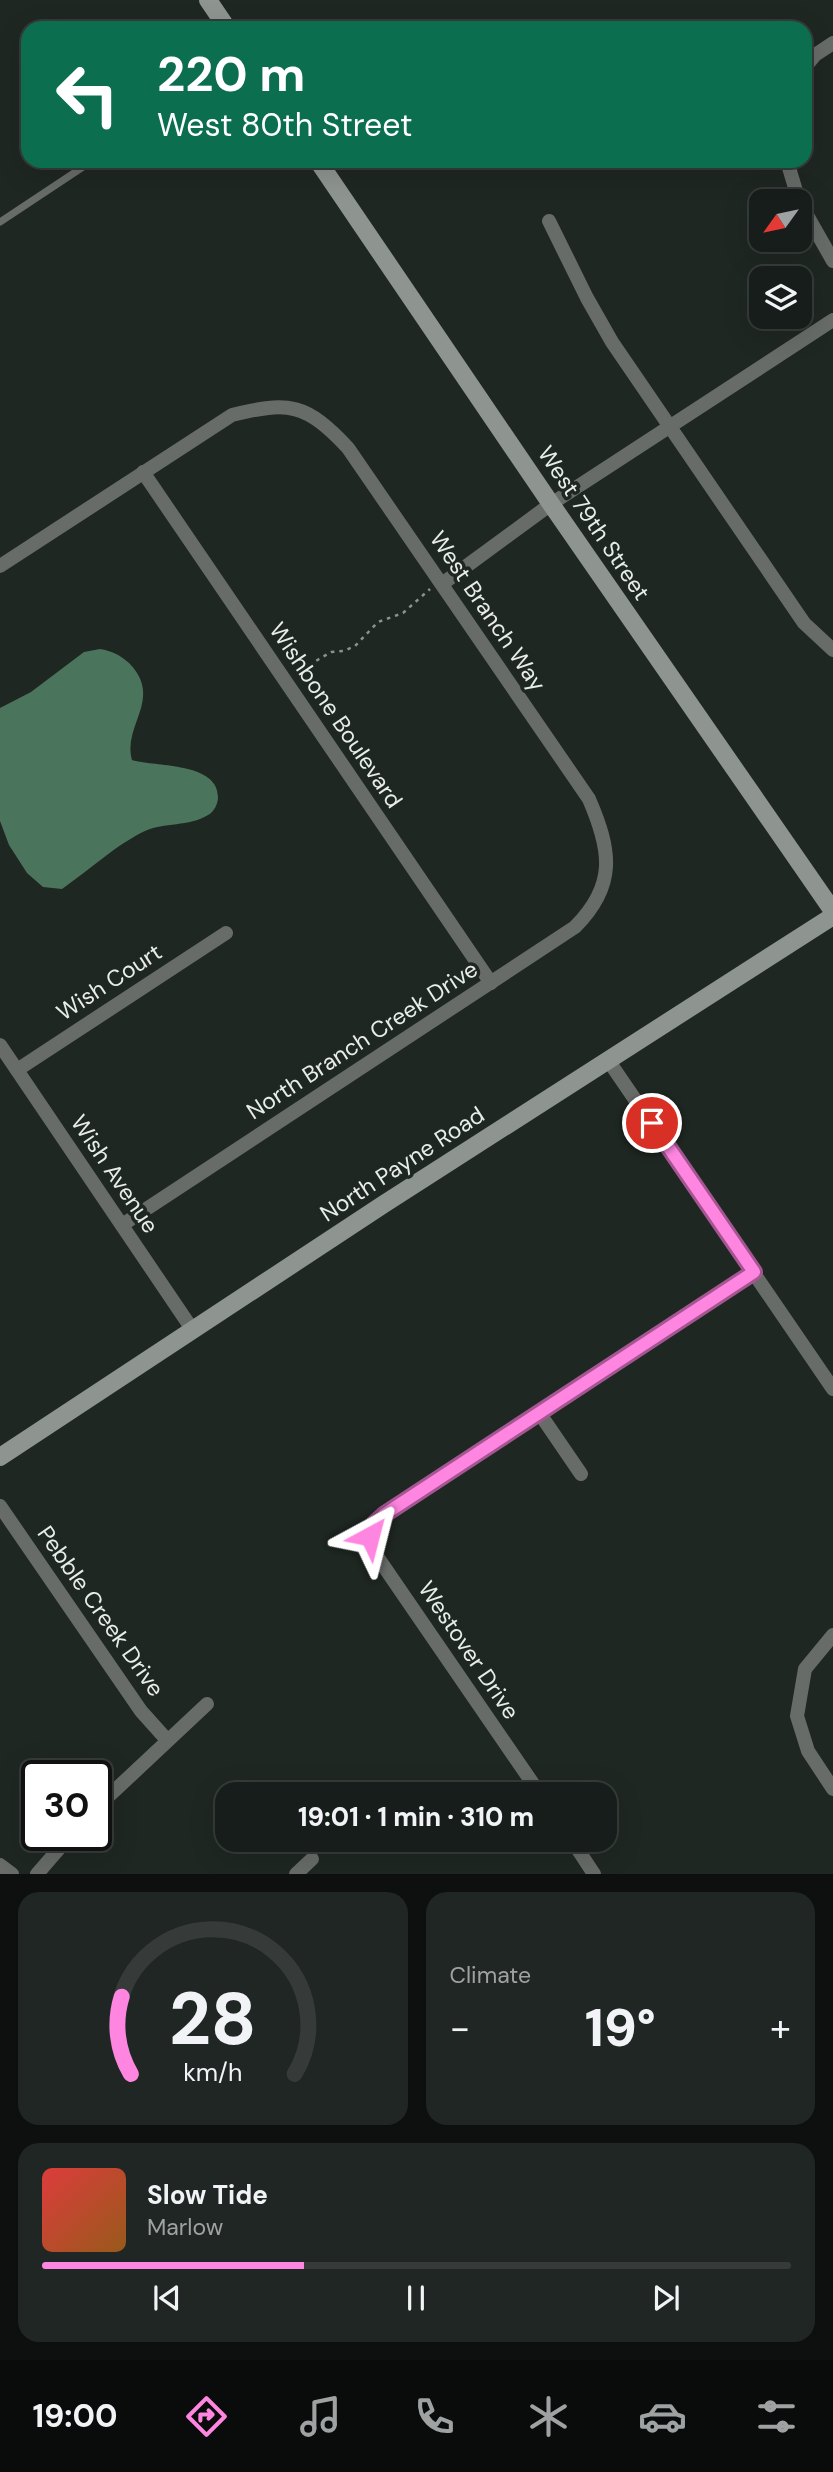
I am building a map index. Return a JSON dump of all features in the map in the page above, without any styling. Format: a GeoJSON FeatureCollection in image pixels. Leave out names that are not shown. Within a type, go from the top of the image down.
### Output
{"type":"FeatureCollection","features":[{"type":"Feature","properties":{"kind":"street"},"geometry":{"type":"LineString","coordinates":[[208,0],[222,21]]}},
{"type":"Feature","properties":{"kind":"street"},"geometry":{"type":"LineString","coordinates":[[812,59],[833,43]]}},
{"type":"Feature","properties":{"kind":"street","name":"West 79th Street"},"geometry":{"type":"LineString","coordinates":[[323,168],[833,911]]}},
{"type":"Feature","properties":{"kind":"street"},"geometry":{"type":"LineString","coordinates":[[789,168],[795,189]]}},
{"type":"Feature","properties":{"kind":"street"},"geometry":{"type":"LineString","coordinates":[[549,221],[598,320],[804,623],[833,650]]}},
{"type":"Feature","properties":{"kind":"street"},"geometry":{"type":"LineString","coordinates":[[812,225],[833,261]]}},
{"type":"Feature","properties":{"kind":"street"},"geometry":{"type":"LineString","coordinates":[[442,583],[551,504],[833,320]]}},
{"type":"Feature","properties":{"kind":"street","name":"West Branch Way"},"geometry":{"type":"LineString","coordinates":[[143,472],[232,415],[269,406],[287,407],[321,422],[348,448],[589,799],[604,836],[605,873]]}},
{"type":"Feature","properties":{"kind":"street"},"geometry":{"type":"LineString","coordinates":[[0,566],[143,472]]}},
{"type":"Feature","properties":{"kind":"street","name":"Wishbone Boulevard"},"geometry":{"type":"LineString","coordinates":[[143,472],[491,983]]}},
{"type":"Feature","properties":{"kind":"street","name":"North Branch Creek Drive"},"geometry":{"type":"LineString","coordinates":[[122,1225],[575,927],[592,907],[605,873]]}},
{"type":"Feature","properties":{"kind":"street","name":"North Payne Road"},"geometry":{"type":"LineString","coordinates":[[0,1457],[192,1329],[833,916]]}},
{"type":"Feature","properties":{"kind":"street","name":"Wish Court"},"geometry":{"type":"LineString","coordinates":[[17,1070],[226,933]]}},
{"type":"Feature","properties":{"kind":"street","name":"Wish Avenue"},"geometry":{"type":"LineString","coordinates":[[0,1045],[192,1329]]}},
{"type":"Feature","properties":{"kind":"street"},"geometry":{"type":"LineString","coordinates":[[608,1059],[833,1389]]}},
{"type":"Feature","properties":{"kind":"street","name":"Westover Drive"},"geometry":{"type":"LineString","coordinates":[[532,1782],[374,1552],[370,1536],[374,1524],[385,1514],[754,1272]]}},
{"type":"Feature","properties":{"kind":"street"},"geometry":{"type":"LineString","coordinates":[[540,1414],[581,1474]]}},
{"type":"Feature","properties":{"kind":"street","name":"Pebble Creek Drive"},"geometry":{"type":"LineString","coordinates":[[0,1506],[141,1711],[167,1740]]}},
{"type":"Feature","properties":{"kind":"street"},"geometry":{"type":"LineString","coordinates":[[833,1635],[805,1669],[797,1716],[808,1751],[833,1789]]}},
{"type":"Feature","properties":{"kind":"street"},"geometry":{"type":"LineString","coordinates":[[112,1793],[207,1704]]}},
{"type":"Feature","properties":{"kind":"street"},"geometry":{"type":"LineString","coordinates":[[37,1874],[58,1851]]}},
{"type":"Feature","properties":{"kind":"street"},"geometry":{"type":"LineString","coordinates":[[580,1852],[594,1874]]}},
{"type":"Feature","properties":{"kind":"street"},"geometry":{"type":"LineString","coordinates":[[296,1874],[312,1859]]}},
{"type":"Feature","properties":{"kind":"street"},"geometry":{"type":"LineString","coordinates":[[0,1864],[12,1874]]}},
{"type":"Feature","properties":{"kind":"lane"},"geometry":{"type":"LineString","coordinates":[[0,222],[81,168]]}},
{"type":"Feature","properties":{"kind":"path"},"geometry":{"type":"LineString","coordinates":[[291,689],[306,676],[309,665],[331,652],[355,646],[378,622],[403,613],[427,590],[435,589],[442,583]]}},
{"type":"Feature","properties":{"kind":"shaded area"},"geometry":{"type":"Polygon","coordinates":[[[100,649],[116,654],[129,663],[139,676],[143,688],[143,700],[130,747],[132,760],[184,768],[208,777],[215,786],[217,802],[212,812],[201,819],[152,828],[134,836],[62,889],[43,887],[27,873],[9,845],[0,821],[0,708],[31,692],[84,652],[100,649]]]}},
{"type":"Feature","properties":{"kind":"route"},"geometry":{"type":"LineString","coordinates":[[370,1536],[374,1524],[385,1514],[754,1272],[652,1123]]}}]}
